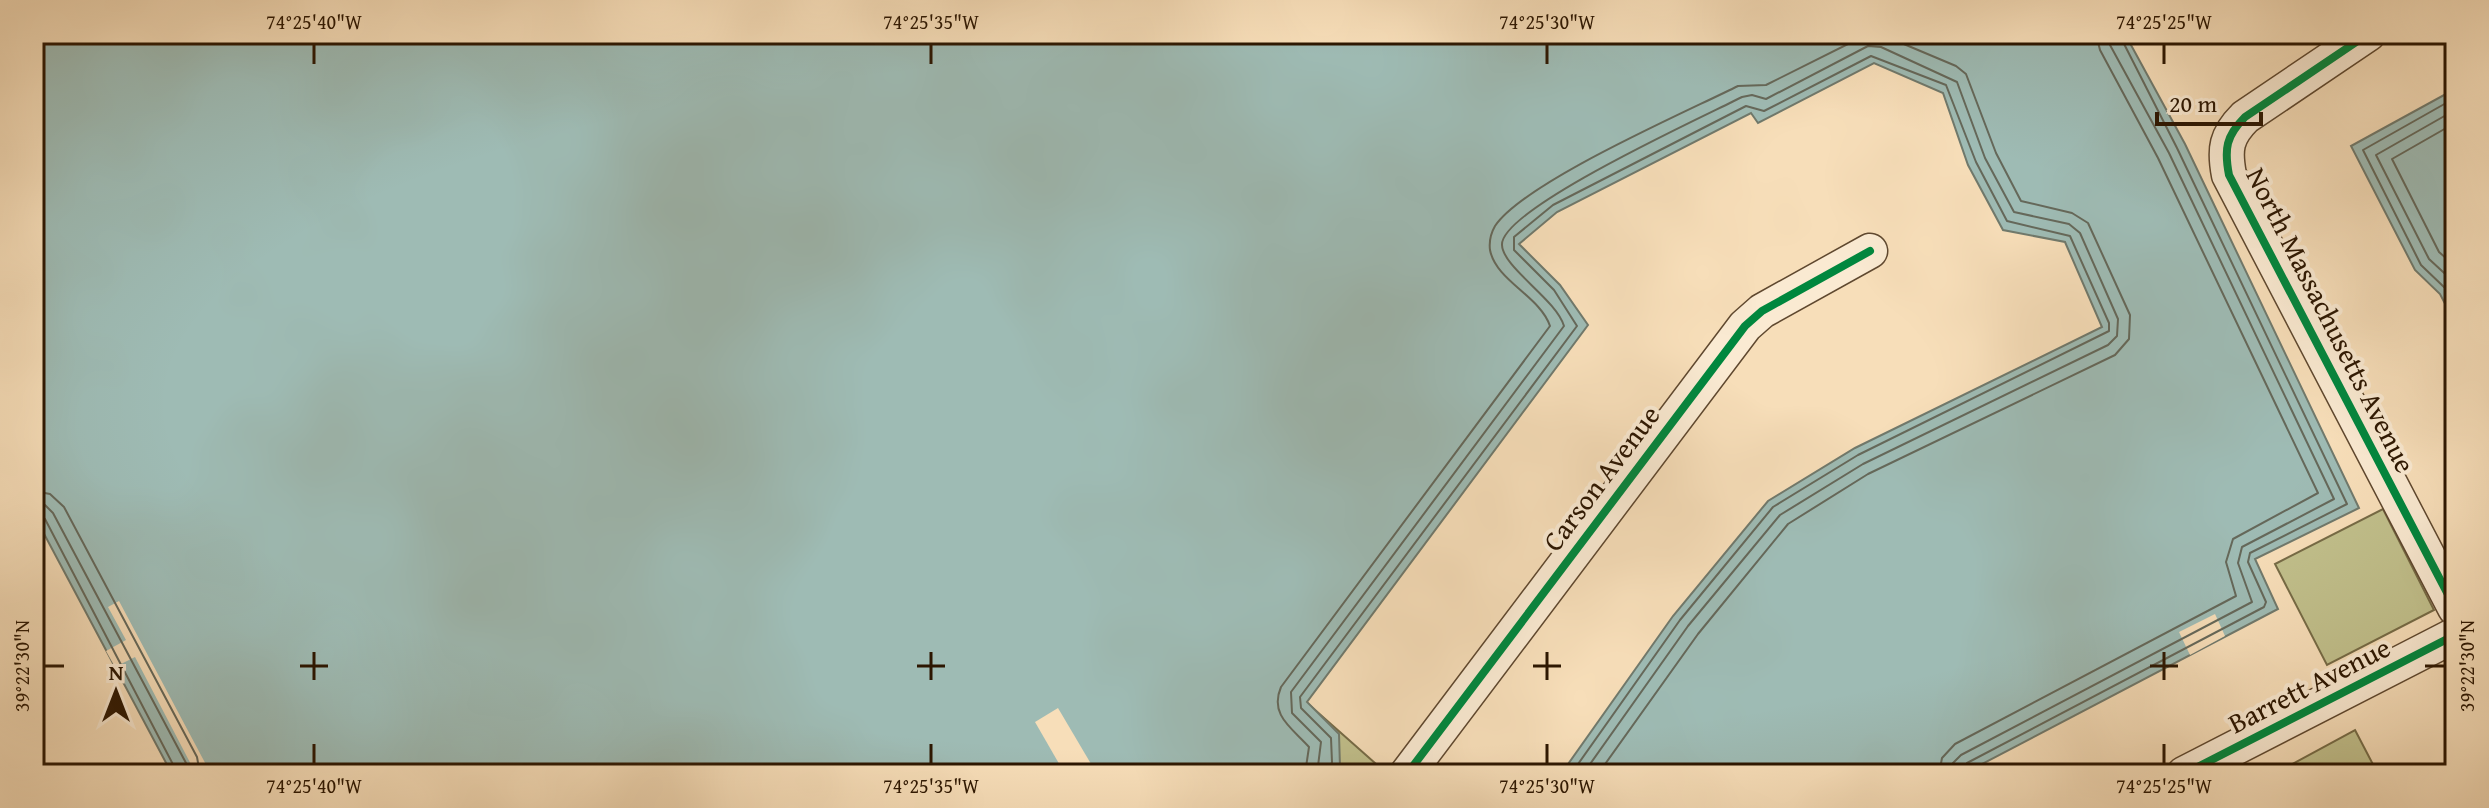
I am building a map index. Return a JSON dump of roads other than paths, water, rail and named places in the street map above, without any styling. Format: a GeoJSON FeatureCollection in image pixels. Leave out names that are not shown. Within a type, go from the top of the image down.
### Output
{"type":"FeatureCollection","features":[{"type":"Feature","properties":{"kind":"street","name":"North Massachusetts Avenue"},"geometry":{"type":"LineString","coordinates":[[2368,34],[2245,117],[2228,134],[2225,155],[2229,175],[2455,608]]}},
{"type":"Feature","properties":{"kind":"street","name":"Carson Avenue"},"geometry":{"type":"LineString","coordinates":[[1407,774],[1745,326],[1762,311],[1870,251]]}},
{"type":"Feature","properties":{"kind":"street","name":"Barrett Avenue"},"geometry":{"type":"LineString","coordinates":[[2184,774],[2455,635]]}},
{"type":"Feature","properties":{"kind":"water"},"geometry":{"type":"Polygon","coordinates":[[[34,34],[2125,34],[2185,144],[2359,508],[2255,559],[2278,609],[1963,774],[1561,774],[1673,616],[1768,501],[1855,448],[2102,327],[2065,242],[2003,230],[1968,165],[1943,93],[1874,63],[1758,123],[1751,113],[1557,212],[1519,244],[1560,285],[1588,325],[1307,702],[1339,734],[1340,767],[1333,774],[172,774],[34,515],[34,34]]]}},
{"type":"Feature","properties":{"kind":"water"},"geometry":{"type":"Polygon","coordinates":[[[2455,89],[2455,323],[2440,294],[2415,270],[2351,146],[2455,89]]]}}]}
